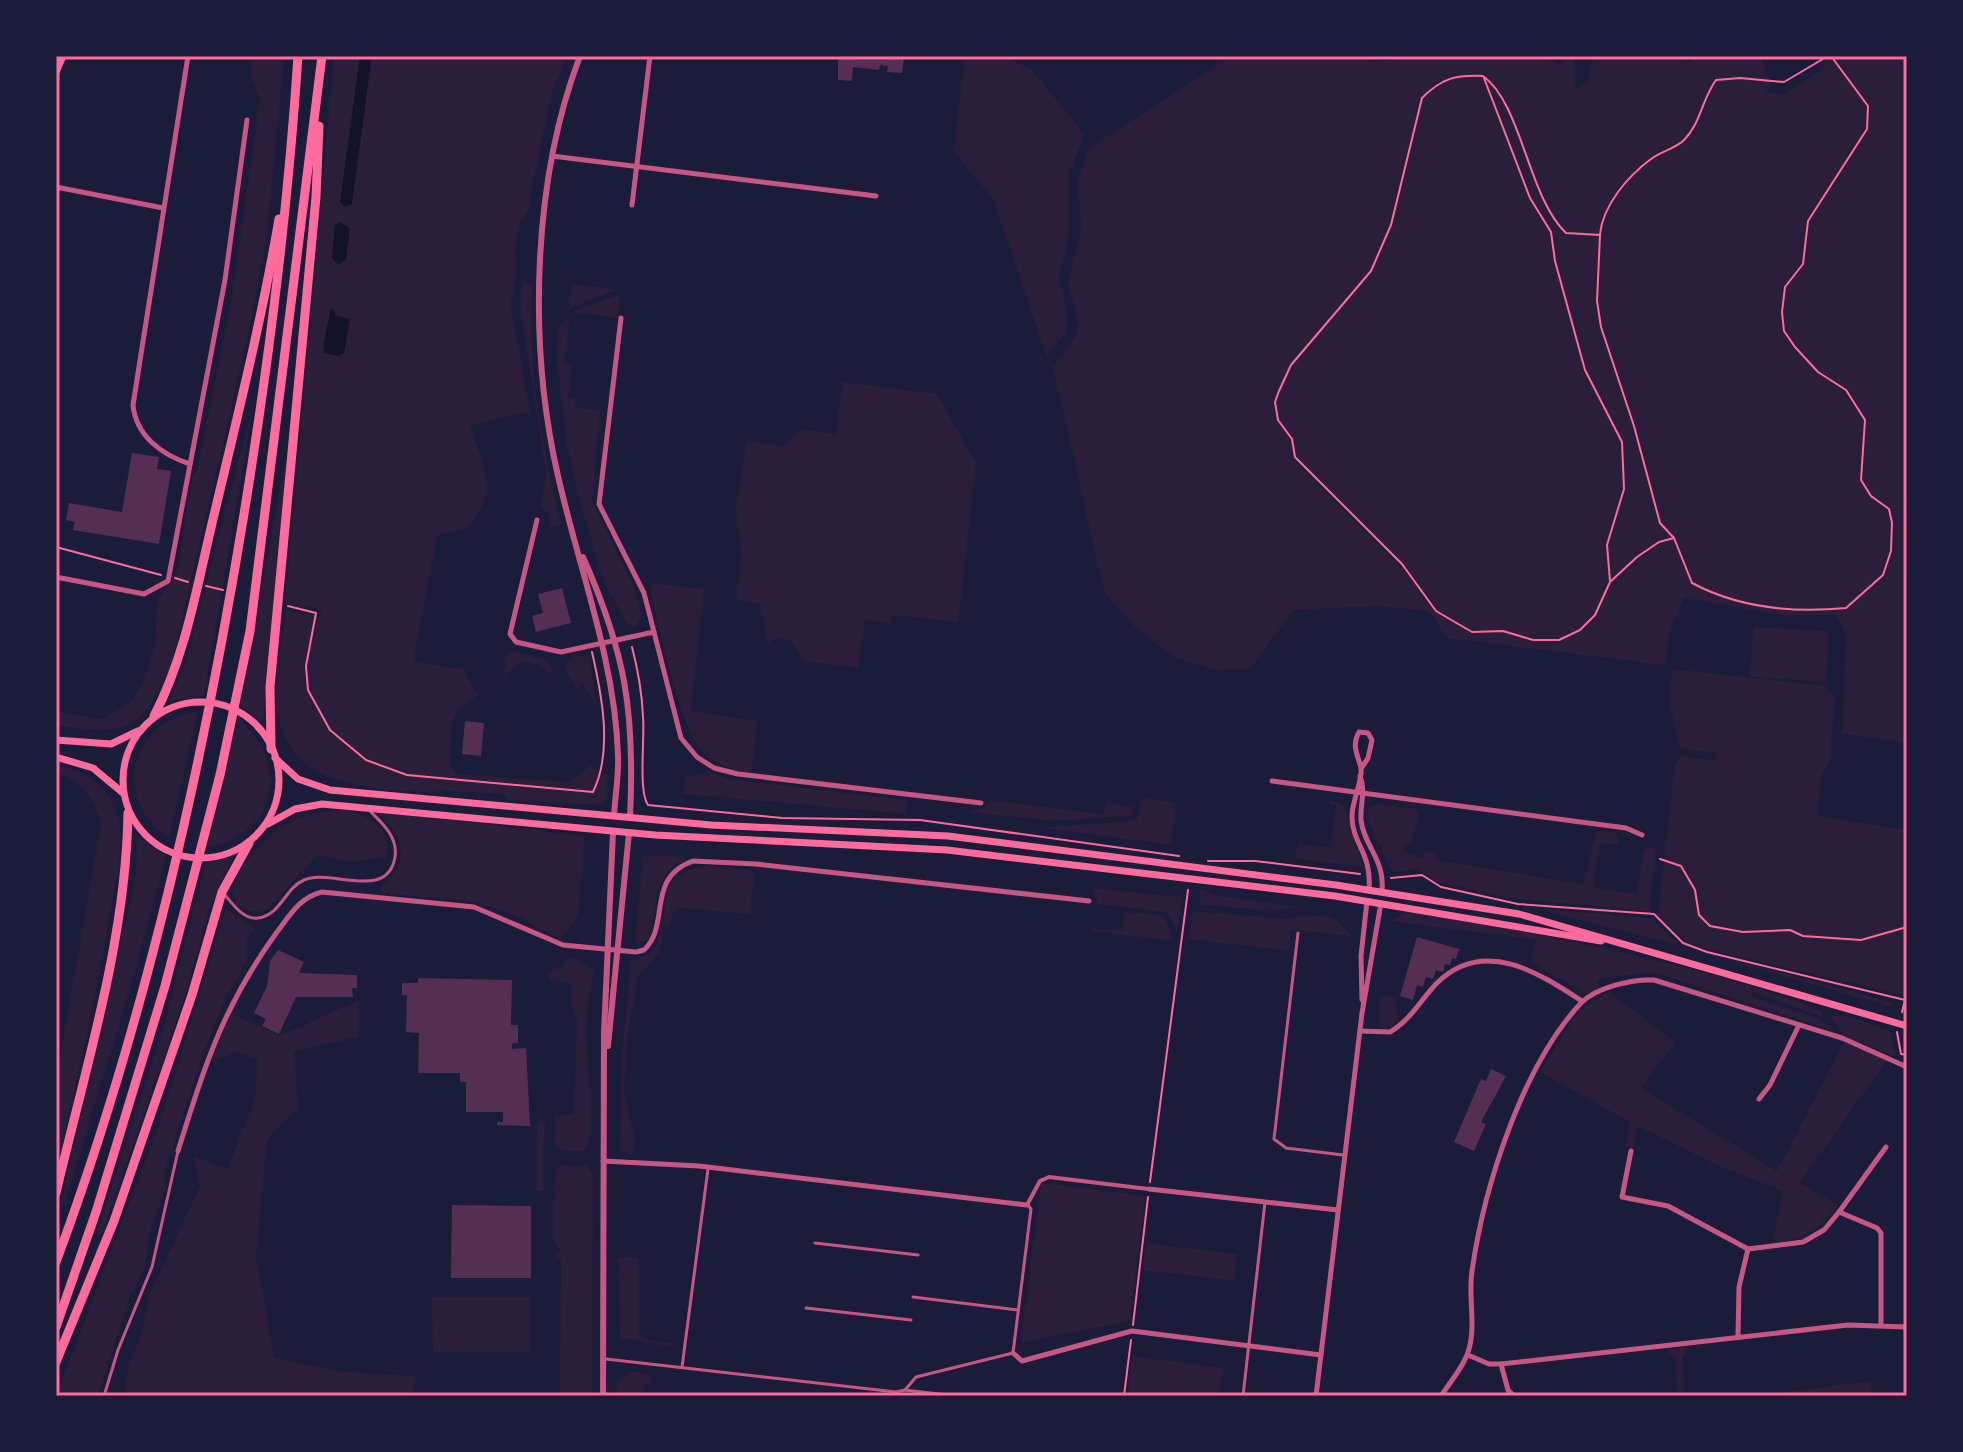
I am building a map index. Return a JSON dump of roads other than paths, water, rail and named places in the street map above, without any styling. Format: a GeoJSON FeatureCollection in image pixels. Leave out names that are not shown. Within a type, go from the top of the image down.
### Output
{"type":"FeatureCollection","features":[{"type":"Feature","properties":{"kind":"highway"},"geometry":{"type":"LineString","coordinates":[[56,1262],[77,1205],[146,978],[197,774],[252,476],[276,309],[298,56]]}},
{"type":"Feature","properties":{"kind":"highway"},"geometry":{"type":"LineString","coordinates":[[273,753],[270,687],[316,197],[322,56]]}},
{"type":"Feature","properties":{"kind":"highway"},"geometry":{"type":"LineString","coordinates":[[56,1327],[96,1212],[165,986],[220,775],[250,631],[322,56]]}},
{"type":"Feature","properties":{"kind":"highway"},"geometry":{"type":"LineString","coordinates":[[154,716],[175,672],[192,606],[266,296],[292,141]]}},
{"type":"Feature","properties":{"kind":"highway"},"geometry":{"type":"LineString","coordinates":[[56,1193],[111,953],[127,866],[128,813]]}},
{"type":"Feature","properties":{"kind":"highway"},"geometry":{"type":"LineString","coordinates":[[56,1362],[114,1221],[192,995],[222,892],[249,843]]}},
{"type":"Feature","properties":{"kind":"main road"},"geometry":{"type":"LineString","coordinates":[[56,72],[63,56]]}},
{"type":"Feature","properties":{"kind":"main road"},"geometry":{"type":"LineString","coordinates":[[56,740],[111,744],[125,740],[154,716],[184,704],[219,705],[245,716],[261,731],[273,753],[298,779],[330,790],[630,818],[948,836],[1369,890],[1519,914],[1907,1026]]}},
{"type":"Feature","properties":{"kind":"main road"},"geometry":{"type":"LineString","coordinates":[[143,727],[127,756],[123,793],[128,813],[151,839],[180,855],[220,856],[249,843],[268,824],[295,809],[322,804],[613,832],[912,846],[1367,901],[1646,949]]}},
{"type":"Feature","properties":{"kind":"main road"},"geometry":{"type":"LineString","coordinates":[[268,824],[277,793],[273,753]]}},
{"type":"Feature","properties":{"kind":"main road"},"geometry":{"type":"LineString","coordinates":[[56,757],[93,768],[123,793]]}},
{"type":"Feature","properties":{"kind":"main road"},"geometry":{"type":"LineString","coordinates":[[613,832],[614,816]]}},
{"type":"Feature","properties":{"kind":"main road"},"geometry":{"type":"LineString","coordinates":[[629,833],[630,818]]}},
{"type":"Feature","properties":{"kind":"main road"},"geometry":{"type":"LineString","coordinates":[[1367,901],[1369,890]]}},
{"type":"Feature","properties":{"kind":"main road"},"geometry":{"type":"LineString","coordinates":[[1381,903],[1382,892]]}},
{"type":"Feature","properties":{"kind":"street"},"geometry":{"type":"LineString","coordinates":[[188,56],[136,370],[134,417],[139,428],[167,456],[190,464]]}},
{"type":"Feature","properties":{"kind":"street"},"geometry":{"type":"LineString","coordinates":[[580,56],[551,156],[538,322],[558,476],[602,643],[618,758],[614,816]]}},
{"type":"Feature","properties":{"kind":"street"},"geometry":{"type":"LineString","coordinates":[[632,205],[650,56]]}},
{"type":"Feature","properties":{"kind":"street"},"geometry":{"type":"LineString","coordinates":[[56,577],[144,594],[168,581],[231,243],[247,120]]}},
{"type":"Feature","properties":{"kind":"street"},"geometry":{"type":"LineString","coordinates":[[551,156],[876,196]]}},
{"type":"Feature","properties":{"kind":"street"},"geometry":{"type":"LineString","coordinates":[[56,187],[163,208]]}},
{"type":"Feature","properties":{"kind":"street"},"geometry":{"type":"LineString","coordinates":[[621,318],[599,504],[644,593],[681,738],[697,757],[714,768],[747,776],[981,803]]}},
{"type":"Feature","properties":{"kind":"street"},"geometry":{"type":"LineString","coordinates":[[537,520],[510,634],[516,642],[561,652],[654,632]]}},
{"type":"Feature","properties":{"kind":"street"},"geometry":{"type":"LineString","coordinates":[[578,546],[617,639],[631,721],[630,818]]}},
{"type":"Feature","properties":{"kind":"street"},"geometry":{"type":"LineString","coordinates":[[1369,890],[1370,866],[1353,825],[1354,795],[1361,772],[1368,758],[1372,740],[1368,733],[1359,732],[1356,757],[1361,772],[1362,825],[1382,868],[1382,892]]}},
{"type":"Feature","properties":{"kind":"street"},"geometry":{"type":"LineString","coordinates":[[1272,781],[1354,795],[1626,828],[1642,835]]}},
{"type":"Feature","properties":{"kind":"street"},"geometry":{"type":"LineString","coordinates":[[603,1396],[603,1161],[613,832]]}},
{"type":"Feature","properties":{"kind":"street"},"geometry":{"type":"LineString","coordinates":[[606,1053],[629,833]]}},
{"type":"Feature","properties":{"kind":"street"},"geometry":{"type":"LineString","coordinates":[[178,1151],[207,1060],[229,1005],[276,935],[309,895],[322,892],[474,907],[563,945],[636,952],[651,945],[658,901],[667,880],[693,861],[756,864],[1089,901]]}},
{"type":"Feature","properties":{"kind":"street"},"geometry":{"type":"LineString","coordinates":[[1362,1013],[1361,956],[1367,901]]}},
{"type":"Feature","properties":{"kind":"street"},"geometry":{"type":"LineString","coordinates":[[1316,1396],[1362,1013],[1381,903]]}},
{"type":"Feature","properties":{"kind":"street"},"geometry":{"type":"LineString","coordinates":[[1360,1031],[1390,1032],[1439,981],[1463,967],[1486,960],[1523,965],[1582,1001]]}},
{"type":"Feature","properties":{"kind":"street"},"geometry":{"type":"LineString","coordinates":[[1441,1396],[1468,1355],[1471,1342],[1471,1276],[1481,1211],[1499,1153],[1538,1070],[1582,1001],[1631,980],[1654,980],[1866,1046],[1907,1067]]}},
{"type":"Feature","properties":{"kind":"street"},"geometry":{"type":"LineString","coordinates":[[1759,1099],[1799,1025]]}},
{"type":"Feature","properties":{"kind":"street"},"geometry":{"type":"LineString","coordinates":[[1631,1151],[1622,1197],[1668,1206],[1748,1249],[1803,1242],[1824,1230],[1886,1147]]}},
{"type":"Feature","properties":{"kind":"street"},"geometry":{"type":"LineString","coordinates":[[603,1161],[708,1167],[1027,1205],[1040,1181],[1049,1177],[1338,1210]]}},
{"type":"Feature","properties":{"kind":"street"},"geometry":{"type":"LineString","coordinates":[[1839,1212],[1877,1228],[1881,1233],[1881,1325]]}},
{"type":"Feature","properties":{"kind":"street"},"geometry":{"type":"LineString","coordinates":[[1738,1335],[1739,1287],[1748,1249]]}},
{"type":"Feature","properties":{"kind":"street"},"geometry":{"type":"LineString","coordinates":[[1468,1355],[1489,1364],[1501,1364],[1848,1325],[1907,1327],[1907,1347]]}},
{"type":"Feature","properties":{"kind":"street"},"geometry":{"type":"LineString","coordinates":[[1013,1353],[1022,1361],[1132,1331],[1321,1355]]}},
{"type":"Feature","properties":{"kind":"street"},"geometry":{"type":"LineString","coordinates":[[1501,1364],[1508,1390],[1514,1396]]}},
{"type":"Feature","properties":{"kind":"lane"},"geometry":{"type":"LineString","coordinates":[[222,892],[240,912],[258,918],[270,914],[293,886],[307,878],[376,881],[389,871],[395,859],[395,841],[385,825],[367,809]]}},
{"type":"Feature","properties":{"kind":"lane"},"geometry":{"type":"LineString","coordinates":[[1298,933],[1274,1139],[1286,1148],[1345,1155]]}},
{"type":"Feature","properties":{"kind":"lane"},"geometry":{"type":"LineString","coordinates":[[104,1396],[118,1350],[152,1267],[178,1151]]}},
{"type":"Feature","properties":{"kind":"lane"},"geometry":{"type":"LineString","coordinates":[[682,1367],[708,1167]]}},
{"type":"Feature","properties":{"kind":"lane"},"geometry":{"type":"LineString","coordinates":[[1243,1396],[1265,1202]]}},
{"type":"Feature","properties":{"kind":"lane"},"geometry":{"type":"LineString","coordinates":[[905,1390],[916,1377],[1013,1353],[1031,1209],[1027,1205]]}},
{"type":"Feature","properties":{"kind":"lane"},"geometry":{"type":"LineString","coordinates":[[815,1243],[918,1255]]}},
{"type":"Feature","properties":{"kind":"lane"},"geometry":{"type":"LineString","coordinates":[[913,1297],[1018,1310]]}},
{"type":"Feature","properties":{"kind":"lane"},"geometry":{"type":"LineString","coordinates":[[806,1308],[911,1320]]}},
{"type":"Feature","properties":{"kind":"lane"},"geometry":{"type":"LineString","coordinates":[[602,1359],[956,1396]]}}]}
